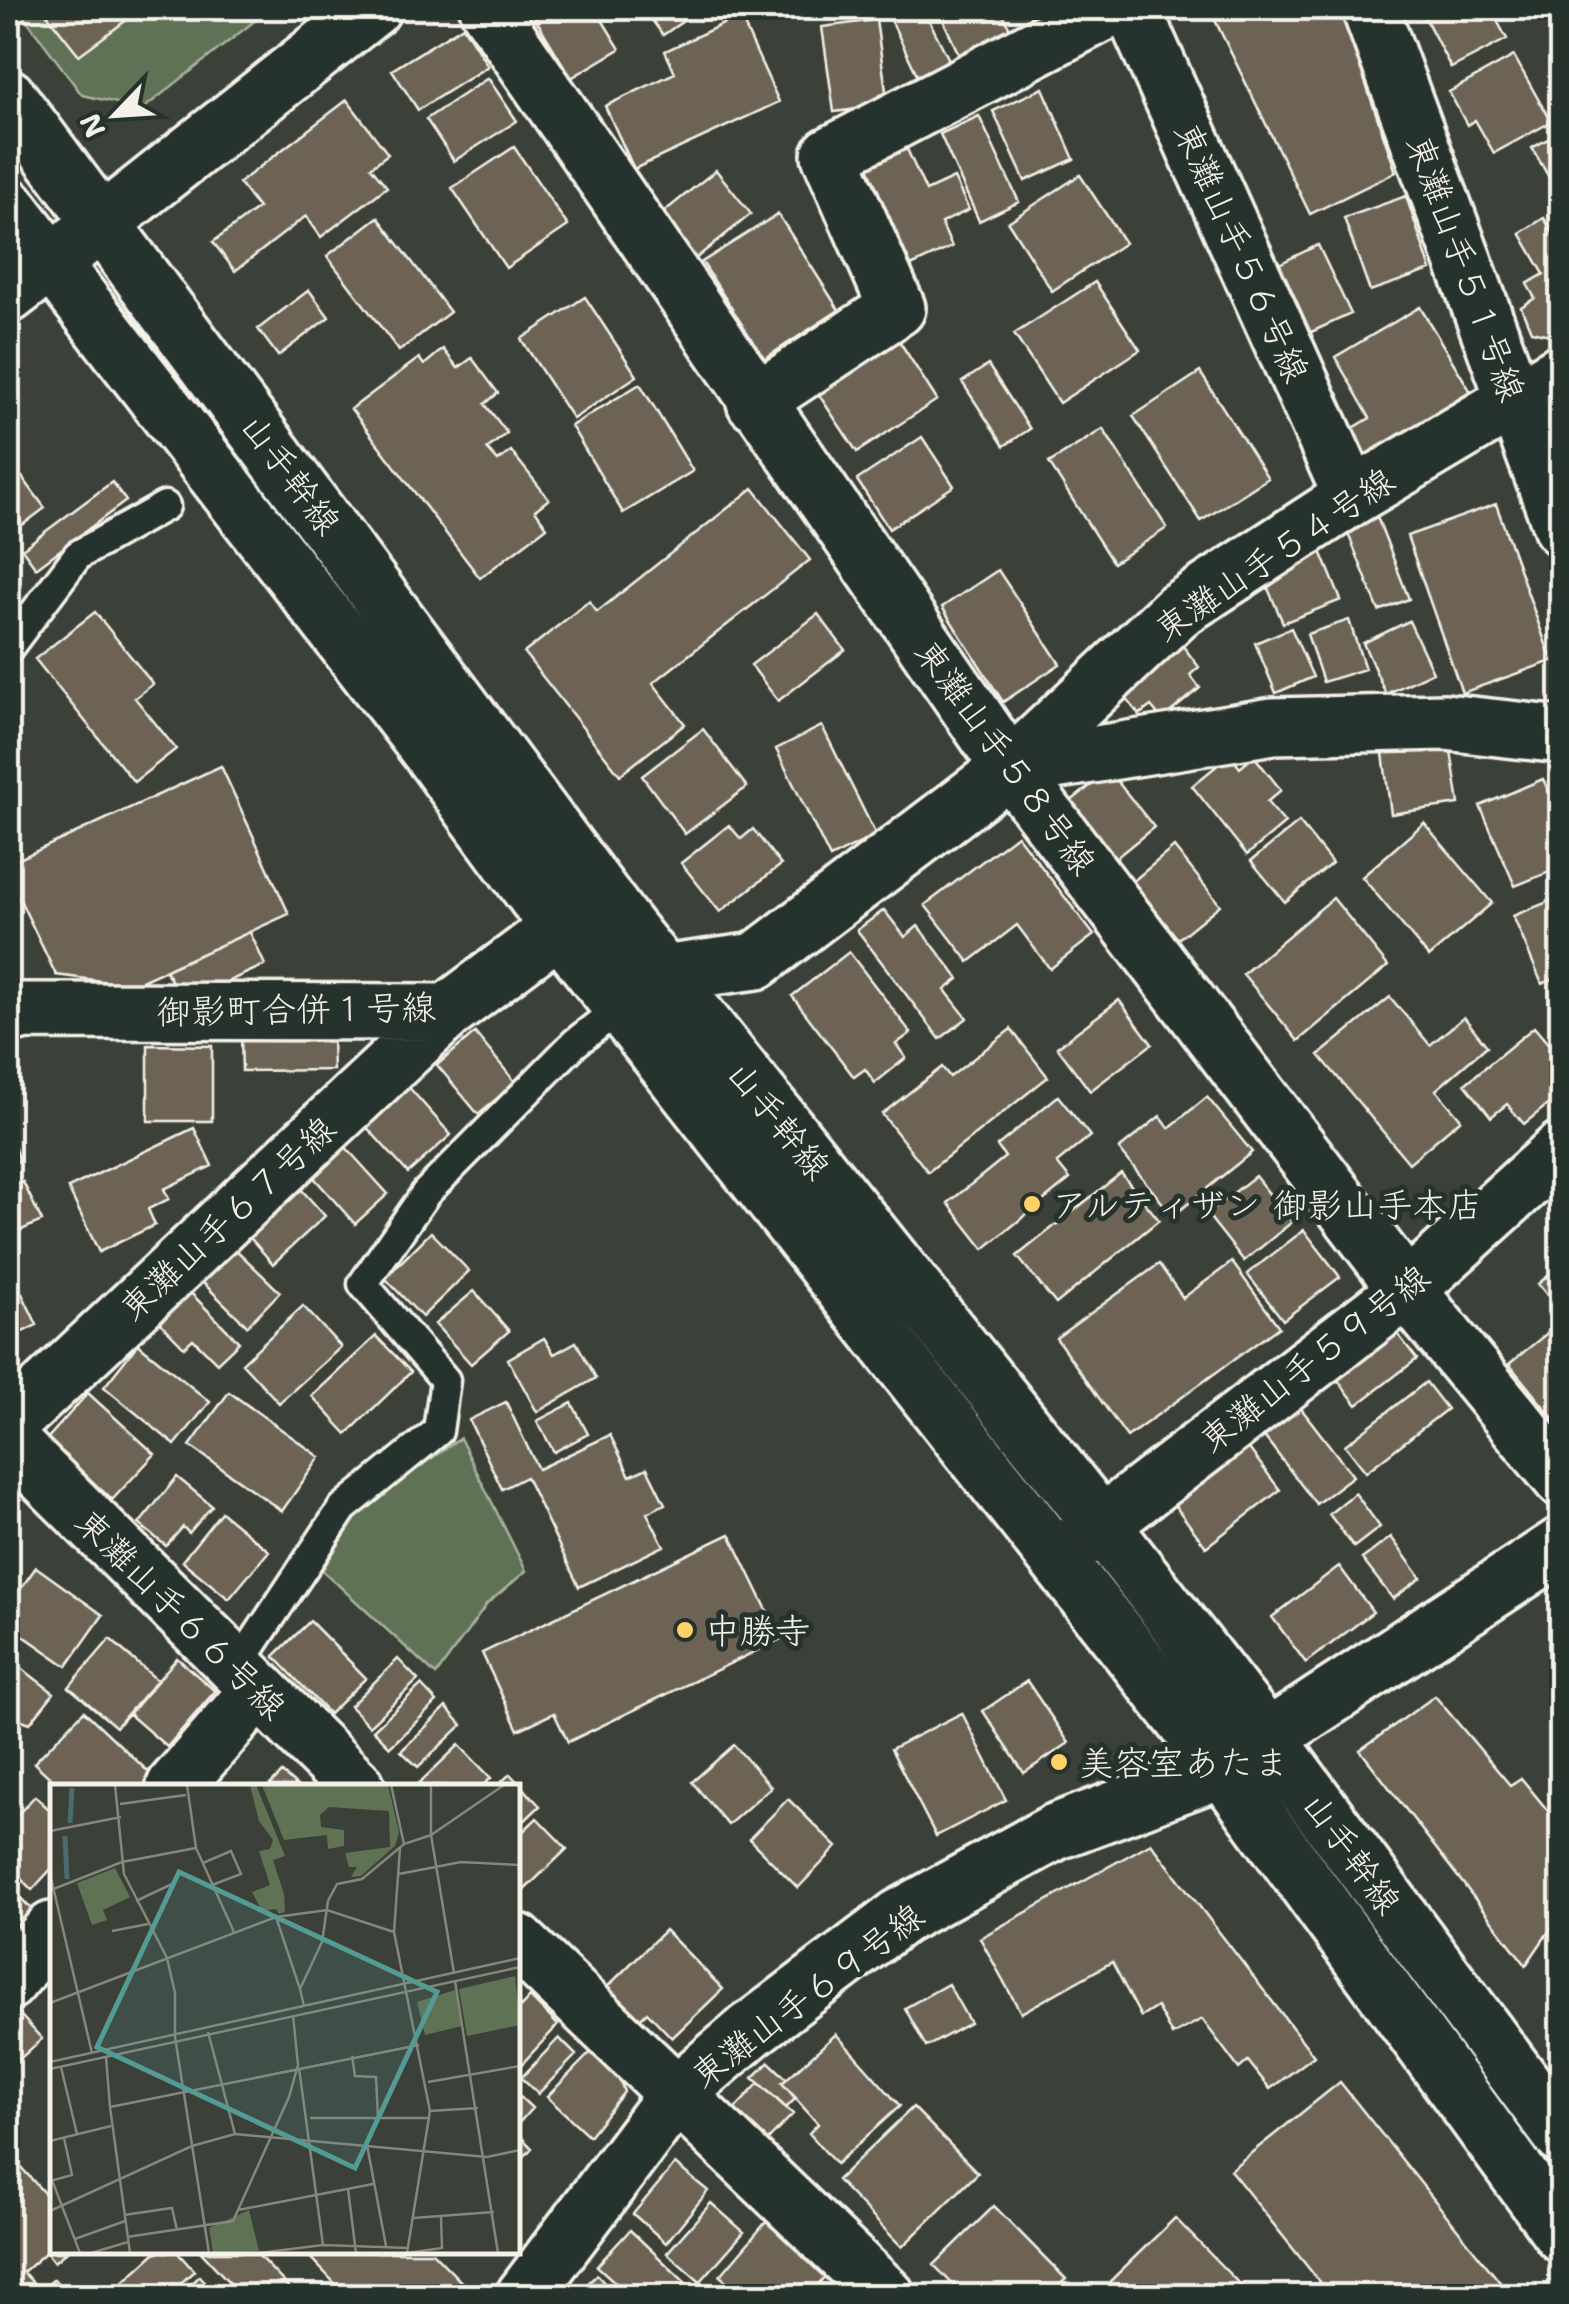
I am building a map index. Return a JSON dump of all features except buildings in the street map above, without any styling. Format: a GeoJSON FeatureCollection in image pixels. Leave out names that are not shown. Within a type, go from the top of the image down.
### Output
{"type":"FeatureCollection","features":[{"type":"Feature","properties":{"kind":"street"},"geometry":{"type":"LineString","coordinates":[[8,295],[373,8]]}},
{"type":"Feature","properties":{"kind":"street","name":"東灘山手５８号線"},"geometry":{"type":"LineString","coordinates":[[488,8],[1010,768],[1407,1290],[1562,1479]]}},
{"type":"Feature","properties":{"kind":"street"},"geometry":{"type":"LineString","coordinates":[[755,402],[898,308],[830,155],[1112,8]]}},
{"type":"Feature","properties":{"kind":"street","name":"東灘山手５６号線"},"geometry":{"type":"LineString","coordinates":[[1132,8],[1352,497]]}},
{"type":"Feature","properties":{"kind":"street","name":"東灘山手５１号線"},"geometry":{"type":"LineString","coordinates":[[1370,8],[1562,528]]}},
{"type":"Feature","properties":{"kind":"street","name":"山手幹線"},"geometry":{"type":"LineString","coordinates":[[8,96],[103,222],[641,990],[1059,1557],[1244,1753],[1562,2136]]}},
{"type":"Feature","properties":{"kind":"street","name":"山手幹線"},"geometry":{"type":"LineString","coordinates":[[8,206],[431,753],[559,928],[641,990],[1101,1524],[1244,1753],[1562,2234]]}},
{"type":"Feature","properties":{"kind":"street","name":"東灘山手５４号線"},"geometry":{"type":"LineString","coordinates":[[1010,768],[1178,611],[1352,497],[1562,372]]}},
{"type":"Feature","properties":{"kind":"street"},"geometry":{"type":"LineString","coordinates":[[641,990],[756,962],[1010,768],[1273,726],[1445,722],[1562,735]]}},
{"type":"Feature","properties":{"kind":"street","name":"御影町合併１号線"},"geometry":{"type":"LineString","coordinates":[[13,1000],[447,1012],[559,928]]}},
{"type":"Feature","properties":{"kind":"street","name":"東灘山手６７号線"},"geometry":{"type":"LineString","coordinates":[[8,1425],[447,1012]]}},
{"type":"Feature","properties":{"kind":"street","name":"東灘山手５９号線"},"geometry":{"type":"LineString","coordinates":[[1059,1557],[1407,1290],[1562,1150]]}},
{"type":"Feature","properties":{"kind":"street","name":"東灘山手６６号線"},"geometry":{"type":"LineString","coordinates":[[8,1440],[354,1784]]}},
{"type":"Feature","properties":{"kind":"street","name":"東灘山手６９号線"},"geometry":{"type":"LineString","coordinates":[[524,2296],[676,2094],[751,2030],[900,1918],[1055,1832],[1244,1753],[1562,1544]]}},
{"type":"Feature","properties":{"kind":"street"},"geometry":{"type":"LineString","coordinates":[[176,1784],[246,1680]]}},
{"type":"Feature","properties":{"kind":"street"},"geometry":{"type":"LineString","coordinates":[[8,1982],[50,1932]]}},
{"type":"Feature","properties":{"kind":"street"},"geometry":{"type":"LineString","coordinates":[[520,1944],[887,2296]]}},
{"type":"Feature","properties":{"kind":"lane"},"geometry":{"type":"LineString","coordinates":[[8,648],[78,555],[165,506]]}},
{"type":"Feature","properties":{"kind":"lane"},"geometry":{"type":"LineString","coordinates":[[246,1680],[343,1508],[438,1431],[445,1380],[363,1284],[426,1193],[575,1043],[641,990]]}},
{"type":"Feature","properties":{"kind":"green space"},"geometry":{"type":"Polygon","coordinates":[[[18,8],[271,8],[143,109],[82,95],[18,8]]]}},
{"type":"Feature","properties":{"kind":"green space"},"geometry":{"type":"Polygon","coordinates":[[[460,1438],[526,1571],[487,1604],[436,1675],[322,1570],[363,1507],[460,1438]]]}},
{"type":"Feature","properties":{"kind":"place","name":"アルティザン 御影山手本店"},"geometry":{"type":"Point","coordinates":[1032,1204]}},
{"type":"Feature","properties":{"kind":"place","name":"中勝寺"},"geometry":{"type":"Point","coordinates":[685,1630]}},
{"type":"Feature","properties":{"kind":"place","name":"美容室あたま"},"geometry":{"type":"Point","coordinates":[1059,1762]}}]}
